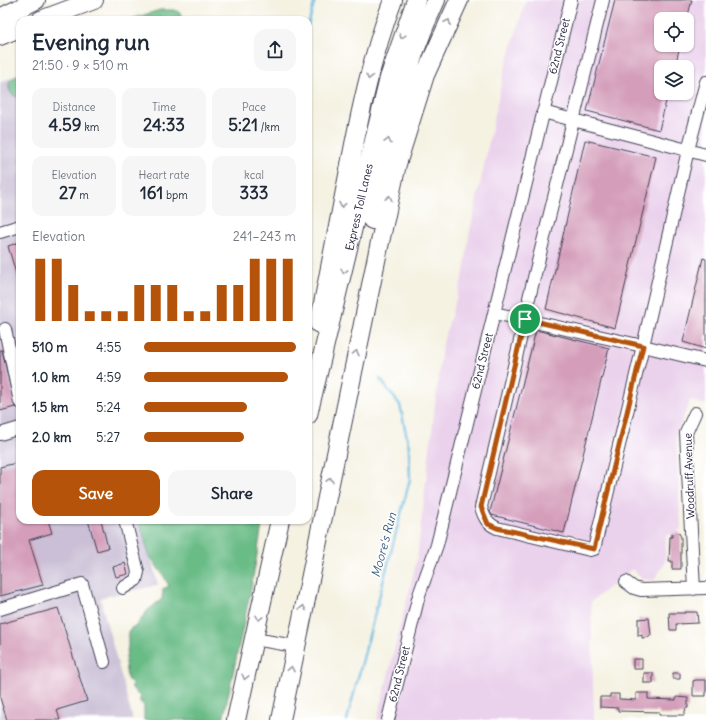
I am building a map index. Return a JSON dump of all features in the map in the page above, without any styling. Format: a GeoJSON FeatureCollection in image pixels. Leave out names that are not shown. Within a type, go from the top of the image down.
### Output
{"type":"FeatureCollection","features":[{"type":"Feature","properties":{"kind":"highway"},"geometry":{"type":"LineString","coordinates":[[0,6],[13,0]]}},
{"type":"Feature","properties":{"kind":"highway"},"geometry":{"type":"LineString","coordinates":[[0,18],[36,0]]}},
{"type":"Feature","properties":{"kind":"highway"},"geometry":{"type":"LineString","coordinates":[[51,16],[94,0]]}},
{"type":"Feature","properties":{"kind":"highway"},"geometry":{"type":"LineString","coordinates":[[312,358],[358,125],[373,62],[393,0]]}},
{"type":"Feature","properties":{"kind":"highway","name":"Express Toll Lanes"},"geometry":{"type":"LineString","coordinates":[[312,399],[389,78],[416,0]]}},
{"type":"Feature","properties":{"kind":"highway","name":"Express Toll Lanes"},"geometry":{"type":"LineString","coordinates":[[361,332],[366,259],[386,149],[403,84],[436,0]]}},
{"type":"Feature","properties":{"kind":"highway"},"geometry":{"type":"LineString","coordinates":[[281,720],[295,646],[387,208],[406,134],[425,75],[459,0]]}},
{"type":"Feature","properties":{"kind":"highway"},"geometry":{"type":"LineString","coordinates":[[0,36],[16,30]]}},
{"type":"Feature","properties":{"kind":"highway"},"geometry":{"type":"LineString","coordinates":[[236,720],[280,524]]}},
{"type":"Feature","properties":{"kind":"street","name":"62nd Street"},"geometry":{"type":"LineString","coordinates":[[388,720],[418,595],[437,545],[571,0]]}},
{"type":"Feature","properties":{"kind":"street"},"geometry":{"type":"LineString","coordinates":[[529,298],[572,119],[603,0]]}},
{"type":"Feature","properties":{"kind":"street"},"geometry":{"type":"LineString","coordinates":[[525,319],[481,507],[488,524],[497,528],[590,550],[594,549],[596,546],[688,150],[706,82]]}},
{"type":"Feature","properties":{"kind":"street"},"geometry":{"type":"LineString","coordinates":[[543,112],[706,155]]}},
{"type":"Feature","properties":{"kind":"street"},"geometry":{"type":"LineString","coordinates":[[0,232],[16,227]]}},
{"type":"Feature","properties":{"kind":"street"},"geometry":{"type":"LineString","coordinates":[[494,313],[706,361]]}},
{"type":"Feature","properties":{"kind":"street"},"geometry":{"type":"LineString","coordinates":[[5,329],[16,383]]}},
{"type":"Feature","properties":{"kind":"street","name":"Woodruff Avenue"},"geometry":{"type":"LineString","coordinates":[[695,414],[686,433],[700,589]]}},
{"type":"Feature","properties":{"kind":"street"},"geometry":{"type":"LineString","coordinates":[[0,434],[16,429]]}},
{"type":"Feature","properties":{"kind":"street"},"geometry":{"type":"LineString","coordinates":[[123,588],[136,580],[138,572],[127,524]]}},
{"type":"Feature","properties":{"kind":"street"},"geometry":{"type":"LineString","coordinates":[[626,582],[634,588],[641,590],[700,589]]}},
{"type":"Feature","properties":{"kind":"street"},"geometry":{"type":"LineString","coordinates":[[0,609],[82,584],[104,662]]}},
{"type":"Feature","properties":{"kind":"street"},"geometry":{"type":"LineString","coordinates":[[254,639],[295,646]]}},
{"type":"Feature","properties":{"kind":"shaded area"},"geometry":{"type":"Polygon","coordinates":[[[526,0],[706,0],[706,405],[690,400],[676,436],[681,528],[677,534],[666,535],[665,563],[654,580],[642,579],[632,569],[591,602],[594,720],[377,720],[417,558],[442,346],[464,272],[469,236],[503,76],[526,0]]]}},
{"type":"Feature","properties":{"kind":"shaded area"},"geometry":{"type":"Polygon","coordinates":[[[16,75],[16,524],[142,524],[158,585],[100,598],[133,720],[0,720],[0,83],[16,75]]]}},
{"type":"Feature","properties":{"kind":"green space"},"geometry":{"type":"Polygon","coordinates":[[[160,10],[174,10],[181,13],[182,16],[140,16],[160,10]]]}},
{"type":"Feature","properties":{"kind":"green space"},"geometry":{"type":"Polygon","coordinates":[[[16,76],[16,96],[10,91],[9,82],[16,76]]]}},
{"type":"Feature","properties":{"kind":"green space"},"geometry":{"type":"Polygon","coordinates":[[[140,524],[262,524],[251,589],[223,720],[144,720],[144,706],[140,702],[140,697],[132,688],[132,684],[127,679],[125,662],[128,646],[128,633],[131,628],[136,626],[148,610],[162,599],[163,589],[169,586],[149,555],[140,524]]]}},
{"type":"Feature","properties":{"kind":"building"},"geometry":{"type":"Polygon","coordinates":[[[615,0],[692,0],[689,12],[654,12],[654,52],[678,52],[677,60],[654,60],[654,100],[666,100],[659,130],[587,111],[615,0]]]}},
{"type":"Feature","properties":{"kind":"building"},"geometry":{"type":"Polygon","coordinates":[[[585,140],[656,157],[615,328],[546,309],[585,140]]]}},
{"type":"Feature","properties":{"kind":"building"},"geometry":{"type":"Polygon","coordinates":[[[16,243],[16,273],[8,246],[16,243]]]}},
{"type":"Feature","properties":{"kind":"building"},"geometry":{"type":"Polygon","coordinates":[[[703,258],[706,259],[706,349],[683,342],[703,258]]]}},
{"type":"Feature","properties":{"kind":"building"},"geometry":{"type":"Polygon","coordinates":[[[536,330],[609,348],[564,533],[492,515],[490,512],[536,330]]]}},
{"type":"Feature","properties":{"kind":"building"},"geometry":{"type":"Polygon","coordinates":[[[0,350],[2,350],[15,407],[0,411],[0,350]]]}},
{"type":"Feature","properties":{"kind":"building"},"geometry":{"type":"Polygon","coordinates":[[[16,463],[16,524],[49,524],[52,533],[29,540],[43,585],[0,596],[0,467],[16,463]]]}},
{"type":"Feature","properties":{"kind":"building"},"geometry":{"type":"Polygon","coordinates":[[[89,524],[102,524],[108,548],[97,551],[89,524]]]}},
{"type":"Feature","properties":{"kind":"building"},"geometry":{"type":"Polygon","coordinates":[[[679,533],[681,537],[681,569],[672,569],[672,561],[669,561],[670,537],[672,537],[672,534],[679,533]]]}},
{"type":"Feature","properties":{"kind":"building"},"geometry":{"type":"Polygon","coordinates":[[[125,563],[128,574],[116,577],[113,567],[125,563]]]}},
{"type":"Feature","properties":{"kind":"building"},"geometry":{"type":"Polygon","coordinates":[[[58,608],[87,701],[57,710],[60,720],[7,720],[0,698],[0,624],[58,608]]]}},
{"type":"Feature","properties":{"kind":"building"},"geometry":{"type":"Polygon","coordinates":[[[697,612],[698,623],[676,624],[676,630],[670,630],[669,613],[697,612]]]}},
{"type":"Feature","properties":{"kind":"building"},"geometry":{"type":"Polygon","coordinates":[[[649,618],[651,635],[649,637],[642,638],[642,635],[638,636],[638,619],[649,618]]]}},
{"type":"Feature","properties":{"kind":"building"},"geometry":{"type":"Polygon","coordinates":[[[633,659],[642,659],[642,669],[633,669],[633,659]]]}},
{"type":"Feature","properties":{"kind":"building"},"geometry":{"type":"Polygon","coordinates":[[[644,673],[653,673],[653,683],[644,683],[644,673]]]}},
{"type":"Feature","properties":{"kind":"building"},"geometry":{"type":"Polygon","coordinates":[[[673,673],[680,673],[680,679],[673,679],[673,673]]]}},
{"type":"Feature","properties":{"kind":"building"},"geometry":{"type":"Polygon","coordinates":[[[706,680],[706,696],[693,696],[693,681],[706,680]]]}},
{"type":"Feature","properties":{"kind":"building"},"geometry":{"type":"Polygon","coordinates":[[[636,693],[648,693],[648,699],[676,700],[676,697],[688,698],[688,708],[686,708],[684,715],[659,715],[659,712],[618,711],[618,708],[600,707],[600,697],[610,697],[610,694],[619,694],[619,699],[636,700],[636,693]]]}},
{"type":"Feature","properties":{"kind":"waterway","name":"Moore's Run"},"geometry":{"type":"LineString","coordinates":[[311,16],[315,0]]}},
{"type":"Feature","properties":{"kind":"waterway","name":"Moore's Run"},"geometry":{"type":"LineString","coordinates":[[347,720],[410,479],[409,447],[400,405],[380,379]]}},
{"type":"Feature","properties":{"kind":"route"},"geometry":{"type":"LineString","coordinates":[[525,319],[643,346],[596,546],[594,549],[590,550],[497,528],[488,524],[481,507],[525,319]]}}]}
